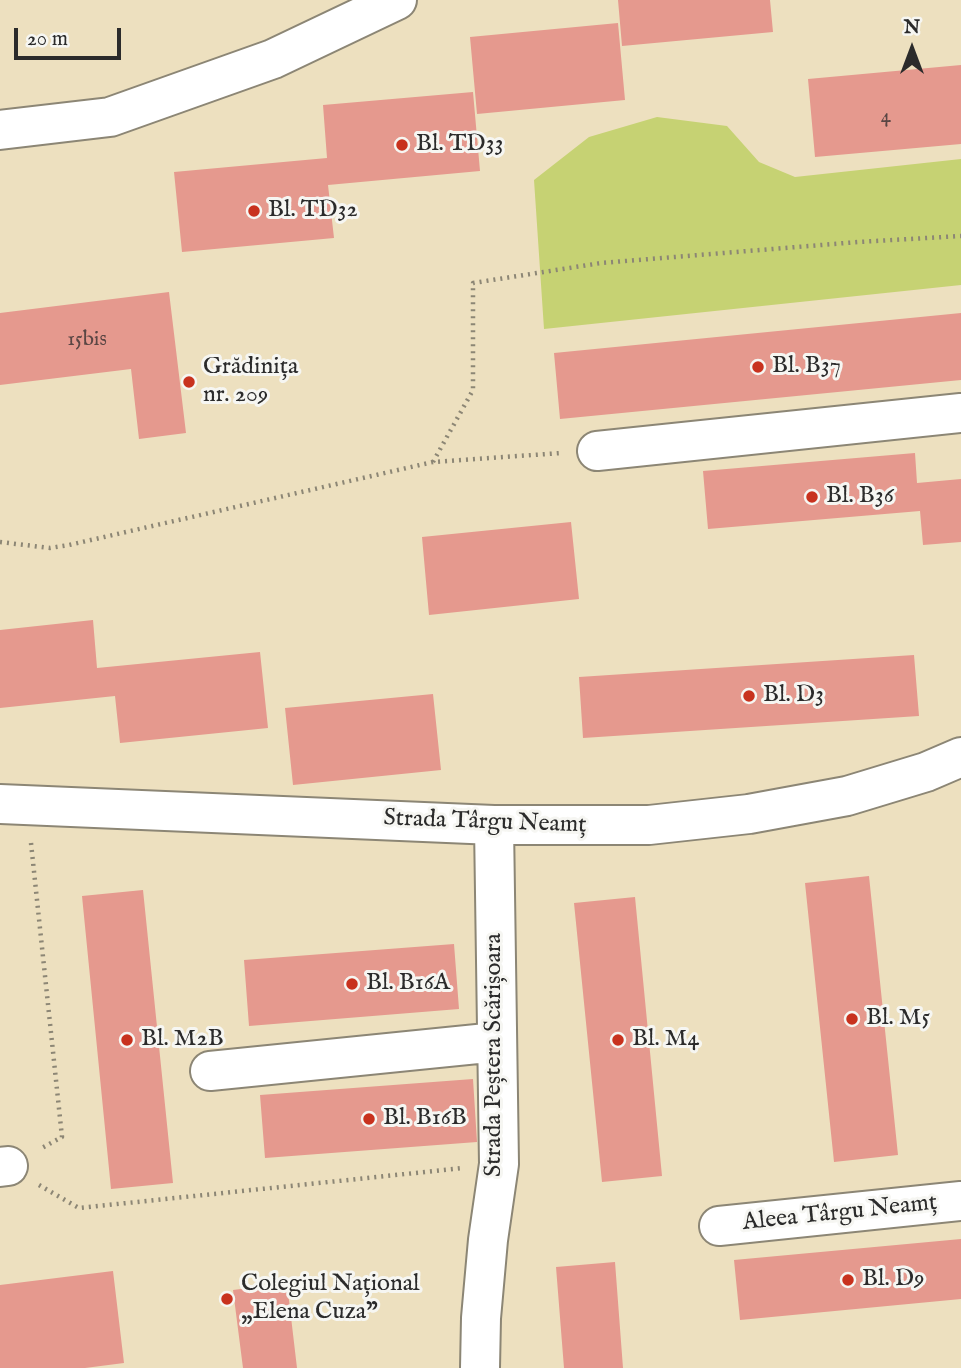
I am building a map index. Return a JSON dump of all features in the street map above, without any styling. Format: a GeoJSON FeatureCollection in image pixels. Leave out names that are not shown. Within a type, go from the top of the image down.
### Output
{"type":"FeatureCollection","features":[{"type":"Feature","properties":{"kind":"street"},"geometry":{"type":"LineString","coordinates":[[0,130],[110,117],[273,59],[397,0]]}},
{"type":"Feature","properties":{"kind":"street"},"geometry":{"type":"LineString","coordinates":[[597,451],[961,413]]}},
{"type":"Feature","properties":{"kind":"street","name":"Strada Târgu Neamț"},"geometry":{"type":"LineString","coordinates":[[14,804],[494,825],[649,825],[749,814],[848,796],[926,772],[961,757]]}},
{"type":"Feature","properties":{"kind":"street","name":"Strada Peștera Scărișoara"},"geometry":{"type":"LineString","coordinates":[[480,1368],[486,1253],[499,1164],[494,825]]}},
{"type":"Feature","properties":{"kind":"street"},"geometry":{"type":"LineString","coordinates":[[210,1071],[496,1042]]}},
{"type":"Feature","properties":{"kind":"street","name":"Aleea Târgu Neamț"},"geometry":{"type":"LineString","coordinates":[[719,1226],[961,1201]]}},
{"type":"Feature","properties":{"kind":"path"},"geometry":{"type":"LineString","coordinates":[[433,462],[473,390],[473,283],[601,263],[961,236]]}},
{"type":"Feature","properties":{"kind":"path"},"geometry":{"type":"LineString","coordinates":[[0,542],[50,548],[69,545],[433,462],[597,451]]}},
{"type":"Feature","properties":{"kind":"path"},"geometry":{"type":"LineString","coordinates":[[4,1167],[62,1137],[14,804]]}},
{"type":"Feature","properties":{"kind":"path"},"geometry":{"type":"LineString","coordinates":[[4,1167],[79,1208],[499,1164]]}},
{"type":"Feature","properties":{"kind":"green space"},"geometry":{"type":"Polygon","coordinates":[[[657,117],[727,126],[759,162],[795,177],[961,159],[961,285],[544,329],[534,180],[589,137],[657,117]]]}},
{"type":"Feature","properties":{"kind":"building"},"geometry":{"type":"Polygon","coordinates":[[[618,0],[770,0],[773,32],[622,46],[618,0]]]}},
{"type":"Feature","properties":{"kind":"building"},"geometry":{"type":"Polygon","coordinates":[[[618,23],[625,100],[477,114],[470,37],[618,23]]]}},
{"type":"Feature","properties":{"kind":"building"},"geometry":{"type":"Polygon","coordinates":[[[961,65],[961,144],[815,157],[808,79],[961,65]]]}},
{"type":"Feature","properties":{"kind":"building"},"geometry":{"type":"Polygon","coordinates":[[[473,92],[480,171],[328,185],[334,238],[182,252],[174,172],[327,158],[323,105],[473,92]]]}},
{"type":"Feature","properties":{"kind":"building"},"geometry":{"type":"Polygon","coordinates":[[[169,292],[186,433],[139,439],[131,369],[0,385],[0,313],[169,292]]]}},
{"type":"Feature","properties":{"kind":"building","name":"Bl. B37"},"geometry":{"type":"Polygon","coordinates":[[[961,313],[961,380],[560,419],[554,353],[961,313]]]}},
{"type":"Feature","properties":{"kind":"building","name":"Bl. B36"},"geometry":{"type":"Polygon","coordinates":[[[915,453],[917,483],[961,479],[961,542],[923,545],[920,511],[708,529],[703,471],[915,453]]]}},
{"type":"Feature","properties":{"kind":"building"},"geometry":{"type":"Polygon","coordinates":[[[571,522],[579,599],[429,615],[422,537],[571,522]]]}},
{"type":"Feature","properties":{"kind":"building"},"geometry":{"type":"Polygon","coordinates":[[[93,620],[97,668],[260,652],[268,728],[120,743],[115,696],[0,708],[0,630],[93,620]]]}},
{"type":"Feature","properties":{"kind":"building","name":"Bl. D3"},"geometry":{"type":"Polygon","coordinates":[[[914,655],[919,716],[583,738],[579,677],[914,655]]]}},
{"type":"Feature","properties":{"kind":"building"},"geometry":{"type":"Polygon","coordinates":[[[433,694],[441,770],[293,785],[285,708],[433,694]]]}},
{"type":"Feature","properties":{"kind":"building","name":"Bl. M5"},"geometry":{"type":"Polygon","coordinates":[[[869,876],[898,1155],[834,1162],[805,883],[869,876]]]}},
{"type":"Feature","properties":{"kind":"building","name":"Bl. M2B"},"geometry":{"type":"Polygon","coordinates":[[[143,890],[173,1183],[111,1189],[82,896],[143,890]]]}},
{"type":"Feature","properties":{"kind":"building","name":"Bl. M4"},"geometry":{"type":"Polygon","coordinates":[[[635,897],[662,1176],[602,1182],[574,903],[635,897]]]}},
{"type":"Feature","properties":{"kind":"building","name":"Bl. B16A"},"geometry":{"type":"Polygon","coordinates":[[[454,944],[459,1009],[249,1026],[244,960],[454,944]]]}},
{"type":"Feature","properties":{"kind":"building","name":"Bl. B16B"},"geometry":{"type":"Polygon","coordinates":[[[473,1079],[477,1142],[265,1158],[260,1095],[473,1079]]]}},
{"type":"Feature","properties":{"kind":"building","name":"Bl. D9"},"geometry":{"type":"Polygon","coordinates":[[[961,1239],[961,1299],[740,1320],[734,1260],[961,1239]]]}},
{"type":"Feature","properties":{"kind":"building"},"geometry":{"type":"Polygon","coordinates":[[[615,1262],[623,1368],[564,1368],[556,1267],[615,1262]]]}},
{"type":"Feature","properties":{"kind":"building"},"geometry":{"type":"Polygon","coordinates":[[[113,1271],[124,1363],[85,1368],[0,1368],[0,1285],[113,1271]]]}},
{"type":"Feature","properties":{"kind":"building"},"geometry":{"type":"Polygon","coordinates":[[[287,1283],[297,1368],[243,1368],[233,1290],[287,1283]]]}},
{"type":"Feature","properties":{"kind":"place","name":"Bl. TD33"},"geometry":{"type":"Point","coordinates":[402,145]}},
{"type":"Feature","properties":{"kind":"place","name":"Bl. TD32"},"geometry":{"type":"Point","coordinates":[254,211]}},
{"type":"Feature","properties":{"kind":"place","name":"Bl. B37"},"geometry":{"type":"Point","coordinates":[758,367]}},
{"type":"Feature","properties":{"kind":"place","name":"Grădinița nr. 209"},"geometry":{"type":"Point","coordinates":[189,382]}},
{"type":"Feature","properties":{"kind":"place","name":"Bl. B36"},"geometry":{"type":"Point","coordinates":[812,497]}},
{"type":"Feature","properties":{"kind":"place","name":"Bl. D3"},"geometry":{"type":"Point","coordinates":[749,696]}},
{"type":"Feature","properties":{"kind":"place","name":"Bl. B16A"},"geometry":{"type":"Point","coordinates":[352,984]}},
{"type":"Feature","properties":{"kind":"place","name":"Bl. M5"},"geometry":{"type":"Point","coordinates":[852,1019]}},
{"type":"Feature","properties":{"kind":"place","name":"Bl. M2B"},"geometry":{"type":"Point","coordinates":[127,1040]}},
{"type":"Feature","properties":{"kind":"place","name":"Bl. M4"},"geometry":{"type":"Point","coordinates":[618,1040]}},
{"type":"Feature","properties":{"kind":"place","name":"Bl. B16B"},"geometry":{"type":"Point","coordinates":[369,1119]}},
{"type":"Feature","properties":{"kind":"place","name":"Bl. D9"},"geometry":{"type":"Point","coordinates":[848,1280]}},
{"type":"Feature","properties":{"kind":"place","name":"Colegiul Național „Elena Cuza”"},"geometry":{"type":"Point","coordinates":[227,1299]}}]}
